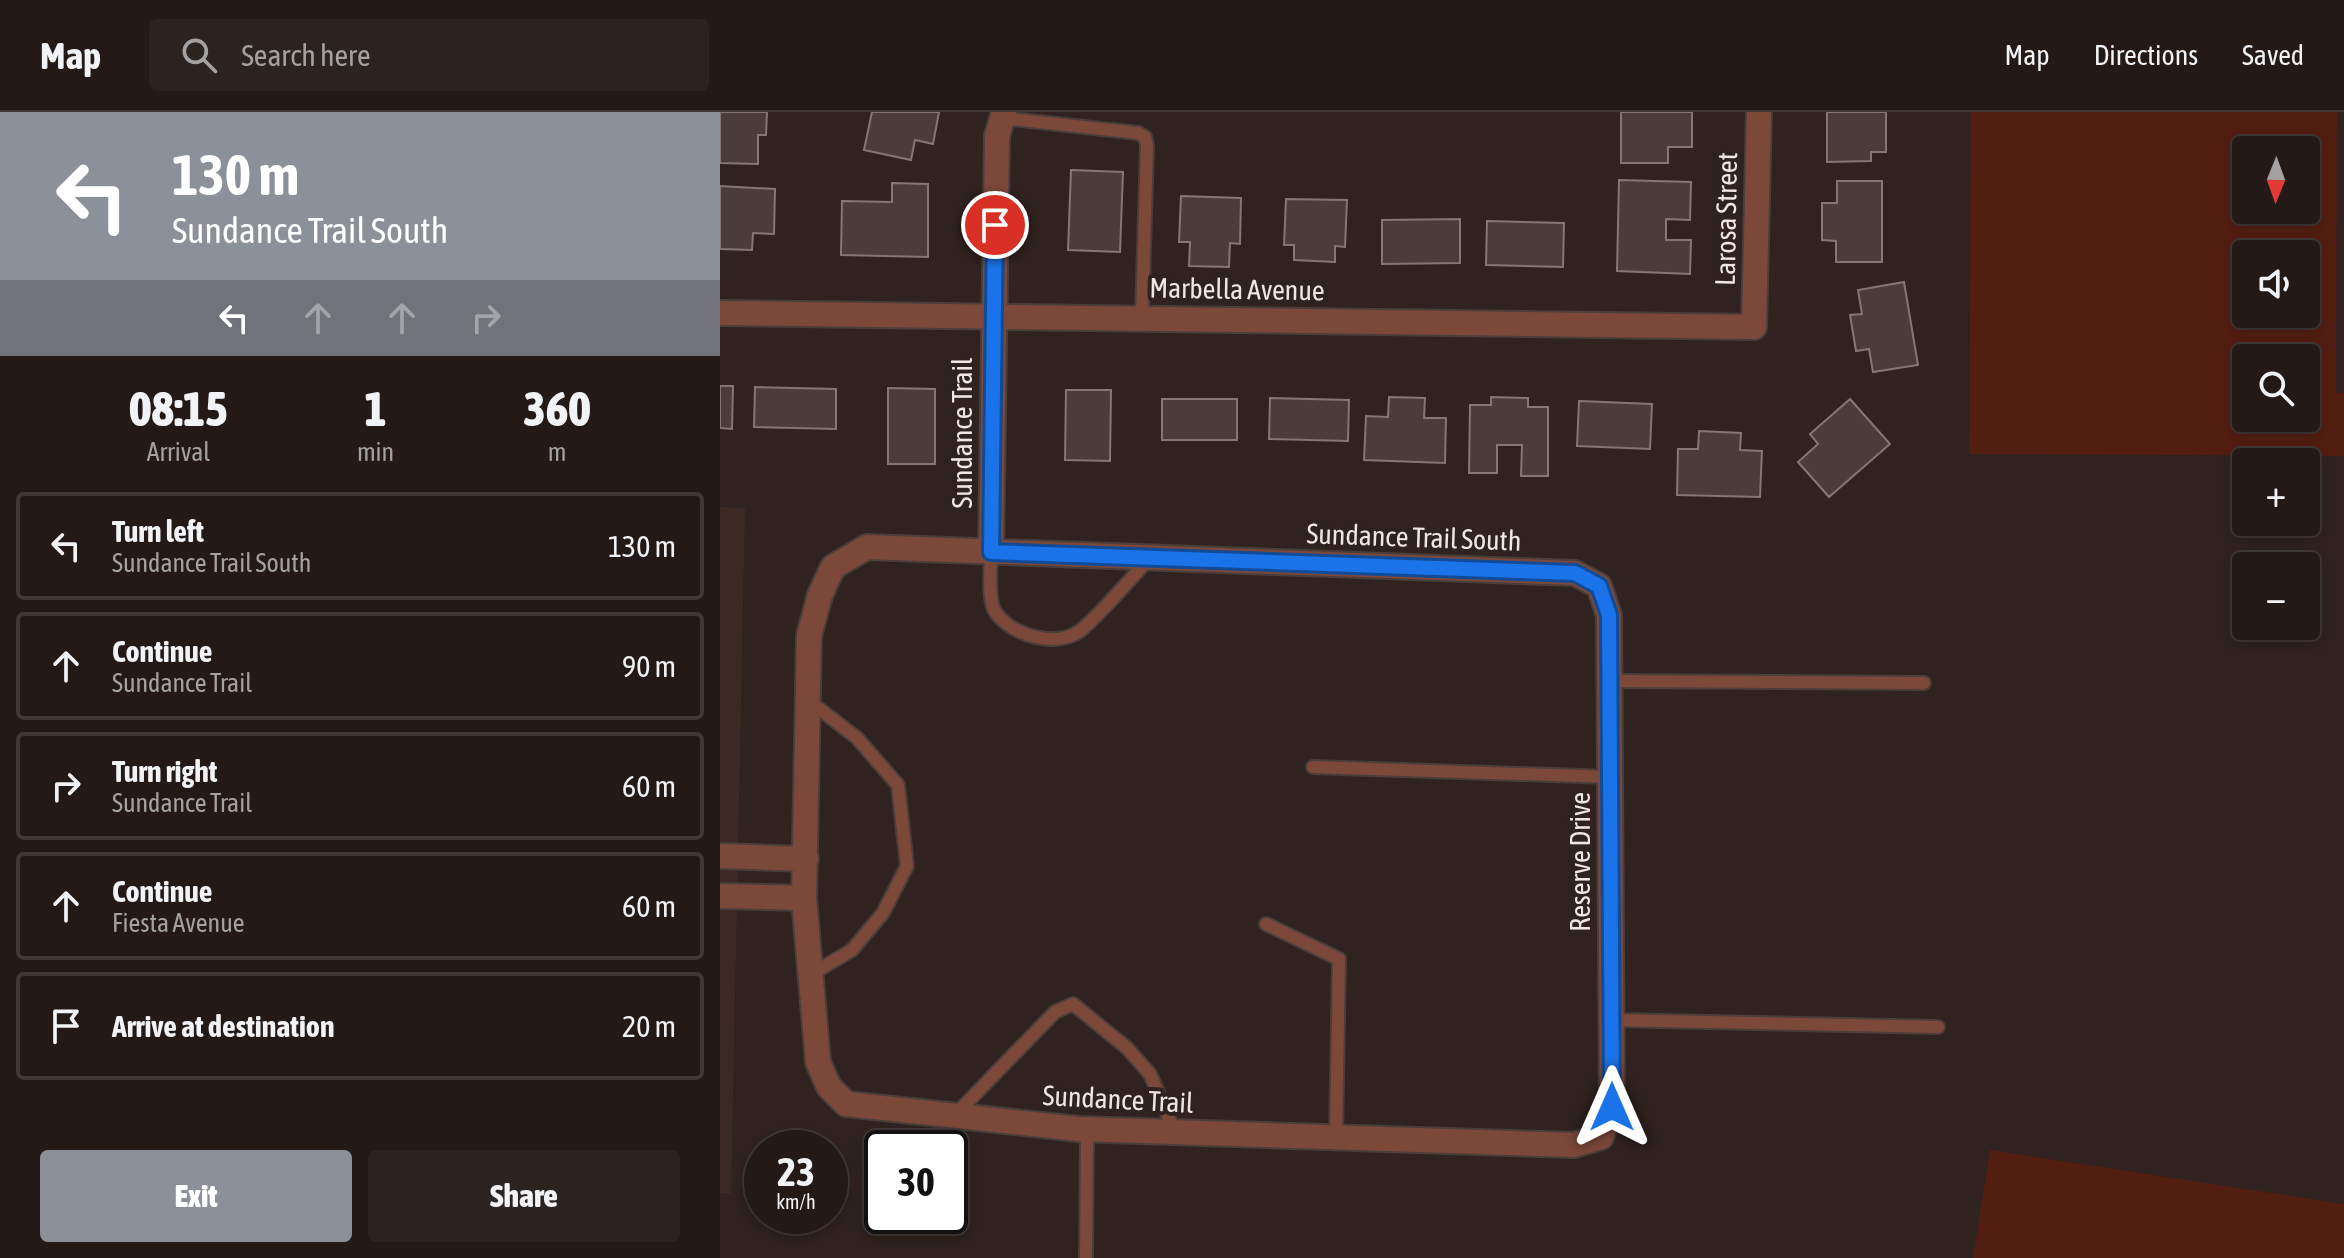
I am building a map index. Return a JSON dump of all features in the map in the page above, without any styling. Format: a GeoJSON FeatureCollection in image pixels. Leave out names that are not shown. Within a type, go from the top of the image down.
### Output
{"type":"FeatureCollection","features":[{"type":"Feature","properties":{"kind":"street","name":"Larosa Street"},"geometry":{"type":"LineString","coordinates":[[1754,327],[1759,112]]}},
{"type":"Feature","properties":{"kind":"street","name":"Sundance Trail"},"geometry":{"type":"LineString","coordinates":[[991,552],[997,136],[1003,115]]}},
{"type":"Feature","properties":{"kind":"street","name":"Marbella Avenue"},"geometry":{"type":"LineString","coordinates":[[720,313],[1754,327]]}},
{"type":"Feature","properties":{"kind":"street","name":"Sundance Trail"},"geometry":{"type":"LineString","coordinates":[[1223,559],[867,547],[833,567],[820,595],[809,636],[804,898],[818,1062],[829,1087],[846,1104],[1087,1130],[1574,1145],[1601,1137]]}},
{"type":"Feature","properties":{"kind":"street","name":"Sundance Trail South"},"geometry":{"type":"LineString","coordinates":[[1223,559],[1575,573],[1599,586]]}},
{"type":"Feature","properties":{"kind":"street","name":"Reserve Drive"},"geometry":{"type":"LineString","coordinates":[[1599,586],[1609,615],[1612,1107],[1601,1137]]}},
{"type":"Feature","properties":{"kind":"street"},"geometry":{"type":"LineString","coordinates":[[720,856],[806,859]]}},
{"type":"Feature","properties":{"kind":"street"},"geometry":{"type":"LineString","coordinates":[[720,896],[804,898]]}},
{"type":"Feature","properties":{"kind":"lane"},"geometry":{"type":"LineString","coordinates":[[1003,115],[1138,133],[1145,137],[1142,317]]}},
{"type":"Feature","properties":{"kind":"lane"},"geometry":{"type":"LineString","coordinates":[[991,552],[991,601],[995,613],[1017,630],[1037,638],[1061,640],[1079,631],[1151,557]]}},
{"type":"Feature","properties":{"kind":"lane"},"geometry":{"type":"LineString","coordinates":[[1609,681],[1924,683]]}},
{"type":"Feature","properties":{"kind":"lane"},"geometry":{"type":"LineString","coordinates":[[808,700],[857,738],[898,785],[907,866],[883,913],[852,950],[810,975]]}},
{"type":"Feature","properties":{"kind":"lane"},"geometry":{"type":"LineString","coordinates":[[1313,767],[1610,777]]}},
{"type":"Feature","properties":{"kind":"lane"},"geometry":{"type":"LineString","coordinates":[[1266,924],[1339,959],[1336,1137]]}},
{"type":"Feature","properties":{"kind":"lane"},"geometry":{"type":"LineString","coordinates":[[953,1116],[1055,1012],[1073,1004],[1127,1048],[1150,1074],[1175,1132]]}},
{"type":"Feature","properties":{"kind":"lane"},"geometry":{"type":"LineString","coordinates":[[1611,1020],[1938,1027]]}},
{"type":"Feature","properties":{"kind":"lane"},"geometry":{"type":"LineString","coordinates":[[1086,1258],[1087,1130]]}},
{"type":"Feature","properties":{"kind":"shaded area"},"geometry":{"type":"Polygon","coordinates":[[[1971,112],[2337,112],[2336,392],[2344,393],[2344,456],[2320,456],[2320,448],[2232,448],[2232,455],[1969,454],[1971,112]]]}},
{"type":"Feature","properties":{"kind":"shaded area"},"geometry":{"type":"Polygon","coordinates":[[[720,507],[745,508],[731,1194],[720,1193],[720,507]]]}},
{"type":"Feature","properties":{"kind":"shaded area"},"geometry":{"type":"Polygon","coordinates":[[[1990,1150],[2344,1204],[2344,1258],[1973,1258],[1990,1150]]]}},
{"type":"Feature","properties":{"kind":"building"},"geometry":{"type":"Polygon","coordinates":[[[720,112],[767,112],[766,135],[758,135],[758,164],[720,163],[720,112]]]}},
{"type":"Feature","properties":{"kind":"building"},"geometry":{"type":"Polygon","coordinates":[[[872,112],[939,112],[933,144],[915,140],[911,160],[864,150],[872,112]]]}},
{"type":"Feature","properties":{"kind":"building"},"geometry":{"type":"Polygon","coordinates":[[[1621,112],[1692,112],[1692,147],[1668,147],[1668,163],[1621,163],[1621,112]]]}},
{"type":"Feature","properties":{"kind":"building"},"geometry":{"type":"Polygon","coordinates":[[[1827,112],[1886,112],[1886,152],[1871,152],[1871,161],[1827,162],[1827,112]]]}},
{"type":"Feature","properties":{"kind":"building"},"geometry":{"type":"Polygon","coordinates":[[[1071,170],[1123,172],[1120,252],[1068,250],[1071,170]]]}},
{"type":"Feature","properties":{"kind":"building"},"geometry":{"type":"Polygon","coordinates":[[[1619,180],[1691,182],[1690,220],[1666,219],[1666,240],[1691,240],[1690,274],[1617,271],[1619,180]]]}},
{"type":"Feature","properties":{"kind":"building"},"geometry":{"type":"Polygon","coordinates":[[[1837,181],[1882,181],[1882,262],[1836,262],[1836,241],[1822,240],[1822,203],[1837,203],[1837,181]]]}},
{"type":"Feature","properties":{"kind":"building"},"geometry":{"type":"Polygon","coordinates":[[[892,183],[928,184],[928,257],[841,255],[842,201],[892,202],[892,183]]]}},
{"type":"Feature","properties":{"kind":"building"},"geometry":{"type":"Polygon","coordinates":[[[720,186],[775,189],[774,234],[753,233],[752,250],[720,249],[720,186]]]}},
{"type":"Feature","properties":{"kind":"building"},"geometry":{"type":"Polygon","coordinates":[[[1181,196],[1241,198],[1240,244],[1230,243],[1229,267],[1189,266],[1190,242],[1179,242],[1181,196]]]}},
{"type":"Feature","properties":{"kind":"building"},"geometry":{"type":"Polygon","coordinates":[[[1286,199],[1347,200],[1345,247],[1335,246],[1335,262],[1294,260],[1294,245],[1284,245],[1286,199]]]}},
{"type":"Feature","properties":{"kind":"building"},"geometry":{"type":"Polygon","coordinates":[[[1460,219],[1460,263],[1382,264],[1382,220],[1460,219]]]}},
{"type":"Feature","properties":{"kind":"building"},"geometry":{"type":"Polygon","coordinates":[[[1487,221],[1564,223],[1563,267],[1486,265],[1487,221]]]}},
{"type":"Feature","properties":{"kind":"building"},"geometry":{"type":"Polygon","coordinates":[[[1904,282],[1918,365],[1873,372],[1869,349],[1856,351],[1850,315],[1862,314],[1858,290],[1904,282]]]}},
{"type":"Feature","properties":{"kind":"building"},"geometry":{"type":"Polygon","coordinates":[[[720,386],[733,386],[732,429],[720,428],[720,386]]]}},
{"type":"Feature","properties":{"kind":"building"},"geometry":{"type":"Polygon","coordinates":[[[755,387],[836,389],[836,429],[754,427],[755,387]]]}},
{"type":"Feature","properties":{"kind":"building"},"geometry":{"type":"Polygon","coordinates":[[[888,388],[935,389],[935,464],[888,464],[888,388]]]}},
{"type":"Feature","properties":{"kind":"building"},"geometry":{"type":"Polygon","coordinates":[[[1066,390],[1111,390],[1110,461],[1065,460],[1066,390]]]}},
{"type":"Feature","properties":{"kind":"building"},"geometry":{"type":"Polygon","coordinates":[[[1389,397],[1425,398],[1424,418],[1446,418],[1445,463],[1364,460],[1366,416],[1388,417],[1389,397]]]}},
{"type":"Feature","properties":{"kind":"building"},"geometry":{"type":"Polygon","coordinates":[[[1491,397],[1528,398],[1528,407],[1548,407],[1548,476],[1521,476],[1522,445],[1497,445],[1497,473],[1469,473],[1470,405],[1491,405],[1491,397]]]}},
{"type":"Feature","properties":{"kind":"building"},"geometry":{"type":"Polygon","coordinates":[[[1270,398],[1349,400],[1348,441],[1269,439],[1270,398]]]}},
{"type":"Feature","properties":{"kind":"building"},"geometry":{"type":"Polygon","coordinates":[[[1162,399],[1237,399],[1237,440],[1162,440],[1162,399]]]}},
{"type":"Feature","properties":{"kind":"building"},"geometry":{"type":"Polygon","coordinates":[[[1850,399],[1890,444],[1829,497],[1798,462],[1818,444],[1810,434],[1850,399]]]}},
{"type":"Feature","properties":{"kind":"building"},"geometry":{"type":"Polygon","coordinates":[[[1579,401],[1652,404],[1650,449],[1577,446],[1579,401]]]}},
{"type":"Feature","properties":{"kind":"building"},"geometry":{"type":"Polygon","coordinates":[[[1699,431],[1741,433],[1740,450],[1762,451],[1760,497],[1677,495],[1678,449],[1698,449],[1699,431]]]}},
{"type":"Feature","properties":{"kind":"route"},"geometry":{"type":"LineString","coordinates":[[995,225],[991,552],[1575,573],[1599,586],[1609,615],[1612,1107]]}}]}
